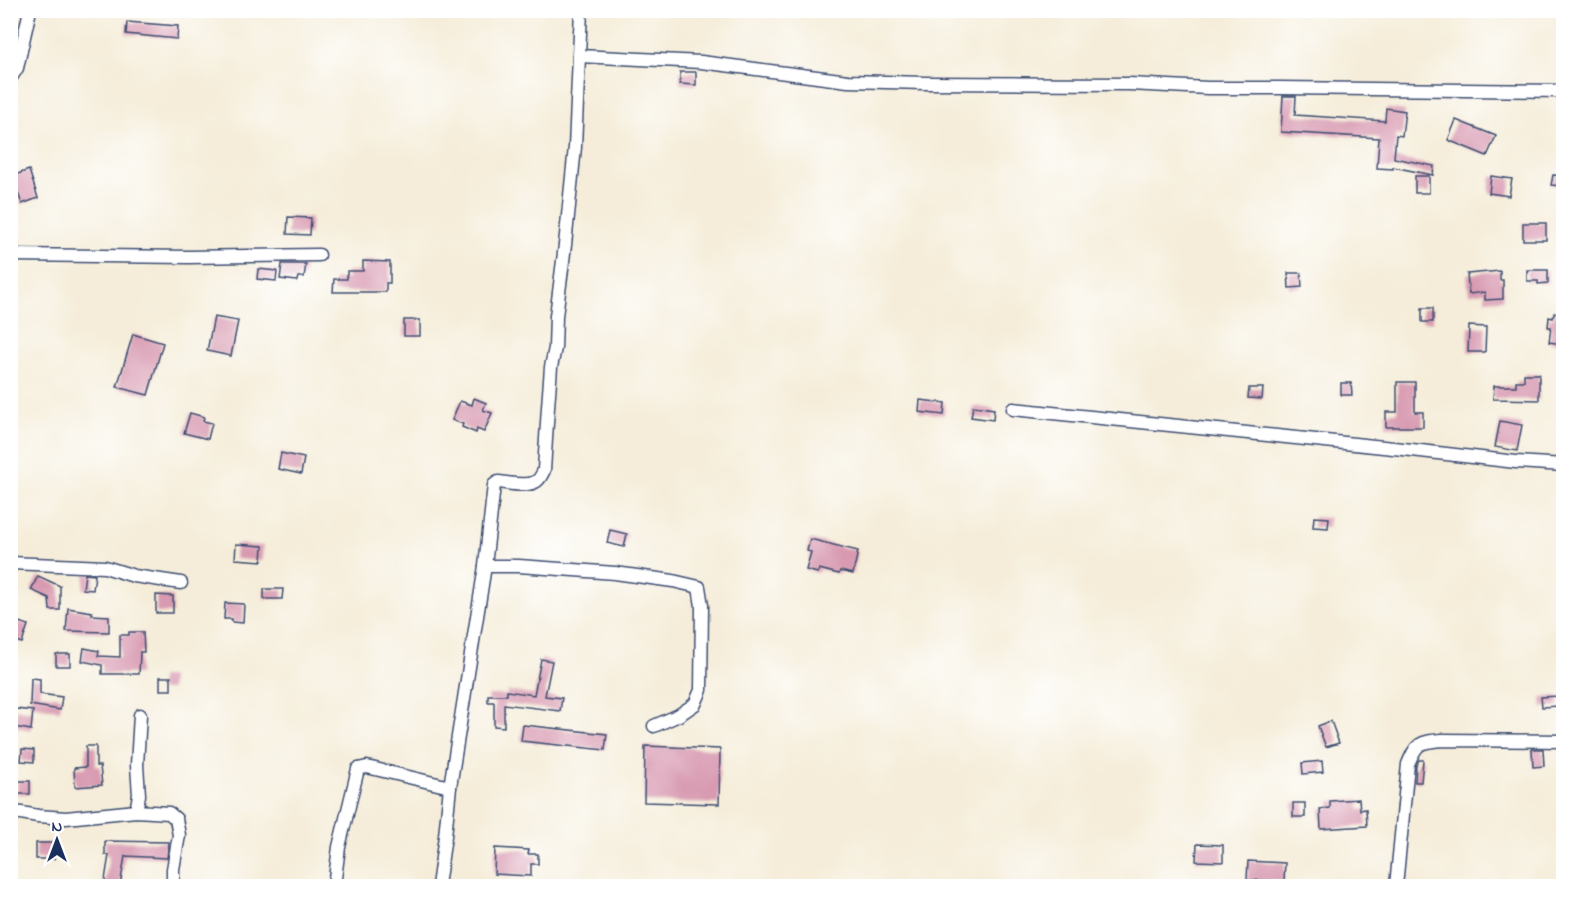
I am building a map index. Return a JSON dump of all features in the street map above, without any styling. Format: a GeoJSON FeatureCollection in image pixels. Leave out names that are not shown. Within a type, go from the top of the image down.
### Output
{"type":"FeatureCollection","features":[{"type":"Feature","properties":{"kind":"street"},"geometry":{"type":"LineString","coordinates":[[10,79],[17,68],[30,10]]}},
{"type":"Feature","properties":{"kind":"street"},"geometry":{"type":"LineString","coordinates":[[438,886],[450,787],[485,566],[494,485],[498,482],[535,483],[544,470],[551,367],[555,348],[556,316],[575,147],[581,10]]}},
{"type":"Feature","properties":{"kind":"street"},"geometry":{"type":"LineString","coordinates":[[579,56],[701,62],[848,81],[1129,84],[1208,88],[1563,91]]}},
{"type":"Feature","properties":{"kind":"street"},"geometry":{"type":"LineString","coordinates":[[10,255],[319,255]]}},
{"type":"Feature","properties":{"kind":"street"},"geometry":{"type":"LineString","coordinates":[[1013,409],[1563,465]]}},
{"type":"Feature","properties":{"kind":"street"},"geometry":{"type":"LineString","coordinates":[[10,563],[105,567],[134,576],[181,584]]}},
{"type":"Feature","properties":{"kind":"street"},"geometry":{"type":"LineString","coordinates":[[485,566],[519,566],[615,573],[699,587],[702,606],[701,690],[695,704],[679,715],[654,726]]}},
{"type":"Feature","properties":{"kind":"street"},"geometry":{"type":"LineString","coordinates":[[136,811],[140,715]]}},
{"type":"Feature","properties":{"kind":"street"},"geometry":{"type":"LineString","coordinates":[[1396,886],[1408,764],[1414,749],[1425,741],[1442,740],[1563,741]]}},
{"type":"Feature","properties":{"kind":"street"},"geometry":{"type":"LineString","coordinates":[[334,886],[339,847],[358,769],[367,767],[450,787]]}},
{"type":"Feature","properties":{"kind":"street"},"geometry":{"type":"LineString","coordinates":[[10,811],[66,818],[136,811],[169,813],[176,819],[179,835],[173,869],[173,886]]}},
{"type":"Feature","properties":{"kind":"building"},"geometry":{"type":"Polygon","coordinates":[[[127,22],[178,26],[177,39],[126,34],[127,22]]]}},
{"type":"Feature","properties":{"kind":"building"},"geometry":{"type":"Polygon","coordinates":[[[680,72],[696,72],[696,85],[680,84],[680,72]]]}},
{"type":"Feature","properties":{"kind":"building"},"geometry":{"type":"Polygon","coordinates":[[[1283,96],[1296,96],[1295,115],[1385,121],[1386,108],[1405,111],[1402,136],[1396,135],[1394,158],[1434,166],[1433,175],[1393,167],[1393,169],[1377,168],[1379,138],[1281,132],[1283,96]]]}},
{"type":"Feature","properties":{"kind":"building"},"geometry":{"type":"Polygon","coordinates":[[[1456,120],[1496,136],[1487,156],[1448,140],[1456,120]]]}},
{"type":"Feature","properties":{"kind":"building"},"geometry":{"type":"Polygon","coordinates":[[[29,170],[38,198],[22,204],[12,176],[29,170]]]}},
{"type":"Feature","properties":{"kind":"building"},"geometry":{"type":"Polygon","coordinates":[[[1553,175],[1563,176],[1563,186],[1551,185],[1553,175]]]}},
{"type":"Feature","properties":{"kind":"building"},"geometry":{"type":"Polygon","coordinates":[[[1415,176],[1429,176],[1429,193],[1415,193],[1415,176]]]}},
{"type":"Feature","properties":{"kind":"building"},"geometry":{"type":"Polygon","coordinates":[[[1491,176],[1512,179],[1509,196],[1489,193],[1491,176]]]}},
{"type":"Feature","properties":{"kind":"building"},"geometry":{"type":"Polygon","coordinates":[[[288,217],[311,218],[310,235],[287,234],[288,217]]]}},
{"type":"Feature","properties":{"kind":"building"},"geometry":{"type":"Polygon","coordinates":[[[1523,223],[1546,223],[1546,240],[1523,240],[1523,223]]]}},
{"type":"Feature","properties":{"kind":"building"},"geometry":{"type":"Polygon","coordinates":[[[363,261],[390,262],[390,283],[386,283],[386,292],[333,292],[334,279],[347,279],[347,271],[363,271],[363,261]]]}},
{"type":"Feature","properties":{"kind":"building"},"geometry":{"type":"Polygon","coordinates":[[[282,264],[306,264],[304,277],[298,277],[297,281],[280,279],[282,264]]]}},
{"type":"Feature","properties":{"kind":"building"},"geometry":{"type":"Polygon","coordinates":[[[258,269],[277,271],[276,281],[257,279],[258,269]]]}},
{"type":"Feature","properties":{"kind":"building"},"geometry":{"type":"Polygon","coordinates":[[[1527,270],[1548,270],[1548,283],[1538,284],[1538,281],[1527,281],[1527,270]]]}},
{"type":"Feature","properties":{"kind":"building"},"geometry":{"type":"Polygon","coordinates":[[[1500,271],[1500,280],[1503,280],[1503,299],[1485,300],[1485,292],[1469,294],[1467,274],[1500,271]]]}},
{"type":"Feature","properties":{"kind":"building"},"geometry":{"type":"Polygon","coordinates":[[[1288,273],[1301,273],[1302,287],[1289,288],[1288,273]]]}},
{"type":"Feature","properties":{"kind":"building"},"geometry":{"type":"Polygon","coordinates":[[[1422,308],[1433,308],[1433,322],[1422,322],[1422,308]]]}},
{"type":"Feature","properties":{"kind":"building"},"geometry":{"type":"Polygon","coordinates":[[[1554,313],[1563,314],[1563,344],[1549,342],[1551,327],[1548,327],[1549,317],[1553,318],[1554,313]]]}},
{"type":"Feature","properties":{"kind":"building"},"geometry":{"type":"Polygon","coordinates":[[[214,317],[238,321],[231,356],[207,351],[214,317]]]}},
{"type":"Feature","properties":{"kind":"building"},"geometry":{"type":"Polygon","coordinates":[[[404,320],[420,320],[420,336],[404,336],[404,320]]]}},
{"type":"Feature","properties":{"kind":"building"},"geometry":{"type":"Polygon","coordinates":[[[1469,326],[1486,327],[1485,352],[1468,352],[1469,326]]]}},
{"type":"Feature","properties":{"kind":"building"},"geometry":{"type":"Polygon","coordinates":[[[133,334],[163,343],[148,395],[117,387],[133,334]]]}},
{"type":"Feature","properties":{"kind":"building"},"geometry":{"type":"Polygon","coordinates":[[[1524,374],[1539,374],[1539,400],[1493,399],[1494,386],[1516,386],[1516,381],[1524,381],[1524,374]]]}},
{"type":"Feature","properties":{"kind":"building"},"geometry":{"type":"Polygon","coordinates":[[[1397,382],[1415,382],[1415,412],[1423,412],[1423,427],[1386,427],[1386,412],[1397,412],[1397,382]]]}},
{"type":"Feature","properties":{"kind":"building"},"geometry":{"type":"Polygon","coordinates":[[[1341,383],[1351,383],[1352,395],[1341,395],[1341,383]]]}},
{"type":"Feature","properties":{"kind":"building"},"geometry":{"type":"Polygon","coordinates":[[[1249,388],[1263,388],[1262,399],[1248,398],[1249,388]]]}},
{"type":"Feature","properties":{"kind":"building"},"geometry":{"type":"Polygon","coordinates":[[[474,398],[486,403],[483,410],[492,413],[484,432],[477,429],[476,433],[452,420],[460,401],[472,405],[474,398]]]}},
{"type":"Feature","properties":{"kind":"building"},"geometry":{"type":"Polygon","coordinates":[[[920,400],[945,403],[944,415],[919,412],[920,400]]]}},
{"type":"Feature","properties":{"kind":"building"},"geometry":{"type":"Polygon","coordinates":[[[973,406],[994,409],[993,420],[971,417],[973,406]]]}},
{"type":"Feature","properties":{"kind":"building"},"geometry":{"type":"Polygon","coordinates":[[[190,413],[204,417],[203,421],[212,423],[208,439],[184,433],[190,413]]]}},
{"type":"Feature","properties":{"kind":"building"},"geometry":{"type":"Polygon","coordinates":[[[1500,421],[1522,425],[1517,451],[1495,447],[1500,421]]]}},
{"type":"Feature","properties":{"kind":"building"},"geometry":{"type":"Polygon","coordinates":[[[281,453],[304,458],[301,474],[278,469],[281,453]]]}},
{"type":"Feature","properties":{"kind":"building"},"geometry":{"type":"Polygon","coordinates":[[[1314,517],[1329,518],[1328,528],[1313,527],[1314,517]]]}},
{"type":"Feature","properties":{"kind":"building"},"geometry":{"type":"Polygon","coordinates":[[[610,530],[627,534],[624,547],[607,543],[610,530]]]}},
{"type":"Feature","properties":{"kind":"building"},"geometry":{"type":"Polygon","coordinates":[[[810,539],[858,551],[853,574],[840,571],[839,574],[819,569],[818,573],[806,570],[811,552],[807,551],[810,539]]]}},
{"type":"Feature","properties":{"kind":"building"},"geometry":{"type":"Polygon","coordinates":[[[236,544],[263,546],[262,561],[235,559],[236,544]]]}},
{"type":"Feature","properties":{"kind":"building"},"geometry":{"type":"Polygon","coordinates":[[[85,574],[95,575],[93,590],[83,589],[85,574]]]}},
{"type":"Feature","properties":{"kind":"building"},"geometry":{"type":"Polygon","coordinates":[[[38,576],[60,586],[60,610],[50,610],[49,598],[31,590],[38,576]]]}},
{"type":"Feature","properties":{"kind":"building"},"geometry":{"type":"Polygon","coordinates":[[[264,589],[283,589],[282,599],[264,599],[264,589]]]}},
{"type":"Feature","properties":{"kind":"building"},"geometry":{"type":"Polygon","coordinates":[[[156,595],[173,596],[173,613],[156,613],[156,595]]]}},
{"type":"Feature","properties":{"kind":"building"},"geometry":{"type":"Polygon","coordinates":[[[225,603],[244,604],[243,623],[224,619],[225,603]]]}},
{"type":"Feature","properties":{"kind":"building"},"geometry":{"type":"Polygon","coordinates":[[[68,608],[92,612],[92,615],[109,616],[109,632],[66,631],[68,608]]]}},
{"type":"Feature","properties":{"kind":"building"},"geometry":{"type":"Polygon","coordinates":[[[10,619],[28,625],[22,643],[10,639],[10,619]]]}},
{"type":"Feature","properties":{"kind":"building"},"geometry":{"type":"Polygon","coordinates":[[[129,632],[143,632],[144,652],[140,652],[139,674],[102,674],[102,665],[82,661],[84,648],[99,651],[98,656],[120,657],[120,635],[129,635],[129,632]]]}},
{"type":"Feature","properties":{"kind":"building"},"geometry":{"type":"Polygon","coordinates":[[[56,654],[70,654],[70,666],[56,666],[56,654]]]}},
{"type":"Feature","properties":{"kind":"building"},"geometry":{"type":"Polygon","coordinates":[[[541,659],[552,661],[545,696],[562,698],[560,711],[504,704],[504,727],[494,726],[494,702],[488,702],[488,695],[507,695],[507,691],[534,695],[541,659]]]}},
{"type":"Feature","properties":{"kind":"building"},"geometry":{"type":"Polygon","coordinates":[[[160,677],[171,677],[171,690],[160,690],[160,677]]]}},
{"type":"Feature","properties":{"kind":"building"},"geometry":{"type":"Polygon","coordinates":[[[31,678],[40,679],[40,694],[62,697],[60,710],[30,705],[31,678]]]}},
{"type":"Feature","properties":{"kind":"building"},"geometry":{"type":"Polygon","coordinates":[[[1559,696],[1559,706],[1542,707],[1541,697],[1559,696]]]}},
{"type":"Feature","properties":{"kind":"building"},"geometry":{"type":"Polygon","coordinates":[[[16,709],[33,711],[31,730],[14,727],[16,709]]]}},
{"type":"Feature","properties":{"kind":"building"},"geometry":{"type":"Polygon","coordinates":[[[1331,721],[1339,743],[1326,747],[1318,726],[1331,721]]]}},
{"type":"Feature","properties":{"kind":"building"},"geometry":{"type":"Polygon","coordinates":[[[523,725],[607,734],[605,750],[521,741],[523,725]]]}},
{"type":"Feature","properties":{"kind":"building"},"geometry":{"type":"Polygon","coordinates":[[[86,746],[96,746],[96,766],[100,766],[102,785],[75,787],[74,768],[86,767],[86,746]]]}},
{"type":"Feature","properties":{"kind":"building"},"geometry":{"type":"Polygon","coordinates":[[[645,746],[720,749],[719,804],[644,802],[645,746]]]}},
{"type":"Feature","properties":{"kind":"building"},"geometry":{"type":"Polygon","coordinates":[[[22,749],[34,750],[34,762],[21,761],[22,749]]]}},
{"type":"Feature","properties":{"kind":"building"},"geometry":{"type":"Polygon","coordinates":[[[1532,749],[1543,749],[1544,766],[1533,767],[1532,749]]]}},
{"type":"Feature","properties":{"kind":"building"},"geometry":{"type":"Polygon","coordinates":[[[1419,760],[1423,760],[1421,782],[1415,782],[1416,766],[1419,760]]]}},
{"type":"Feature","properties":{"kind":"building"},"geometry":{"type":"Polygon","coordinates":[[[1322,761],[1323,772],[1303,774],[1302,763],[1322,761]]]}},
{"type":"Feature","properties":{"kind":"building"},"geometry":{"type":"Polygon","coordinates":[[[17,781],[30,781],[30,794],[17,794],[17,781]]]}},
{"type":"Feature","properties":{"kind":"building"},"geometry":{"type":"Polygon","coordinates":[[[1359,799],[1360,810],[1366,809],[1367,826],[1321,829],[1320,809],[1330,808],[1330,801],[1359,799]]]}},
{"type":"Feature","properties":{"kind":"building"},"geometry":{"type":"Polygon","coordinates":[[[1293,803],[1305,803],[1305,817],[1293,817],[1293,803]]]}},
{"type":"Feature","properties":{"kind":"building"},"geometry":{"type":"Polygon","coordinates":[[[105,841],[169,842],[167,858],[125,856],[120,886],[104,886],[109,855],[105,855],[105,841]]]}},
{"type":"Feature","properties":{"kind":"building"},"geometry":{"type":"Polygon","coordinates":[[[36,843],[55,843],[54,859],[36,859],[36,843]]]}},
{"type":"Feature","properties":{"kind":"building"},"geometry":{"type":"Polygon","coordinates":[[[1197,844],[1223,845],[1223,862],[1196,861],[1197,844]]]}},
{"type":"Feature","properties":{"kind":"building"},"geometry":{"type":"Polygon","coordinates":[[[495,848],[529,850],[528,854],[538,854],[538,864],[531,864],[531,876],[494,874],[495,848]]]}},
{"type":"Feature","properties":{"kind":"building"},"geometry":{"type":"Polygon","coordinates":[[[1248,861],[1285,863],[1284,881],[1247,880],[1248,861]]]}}]}
